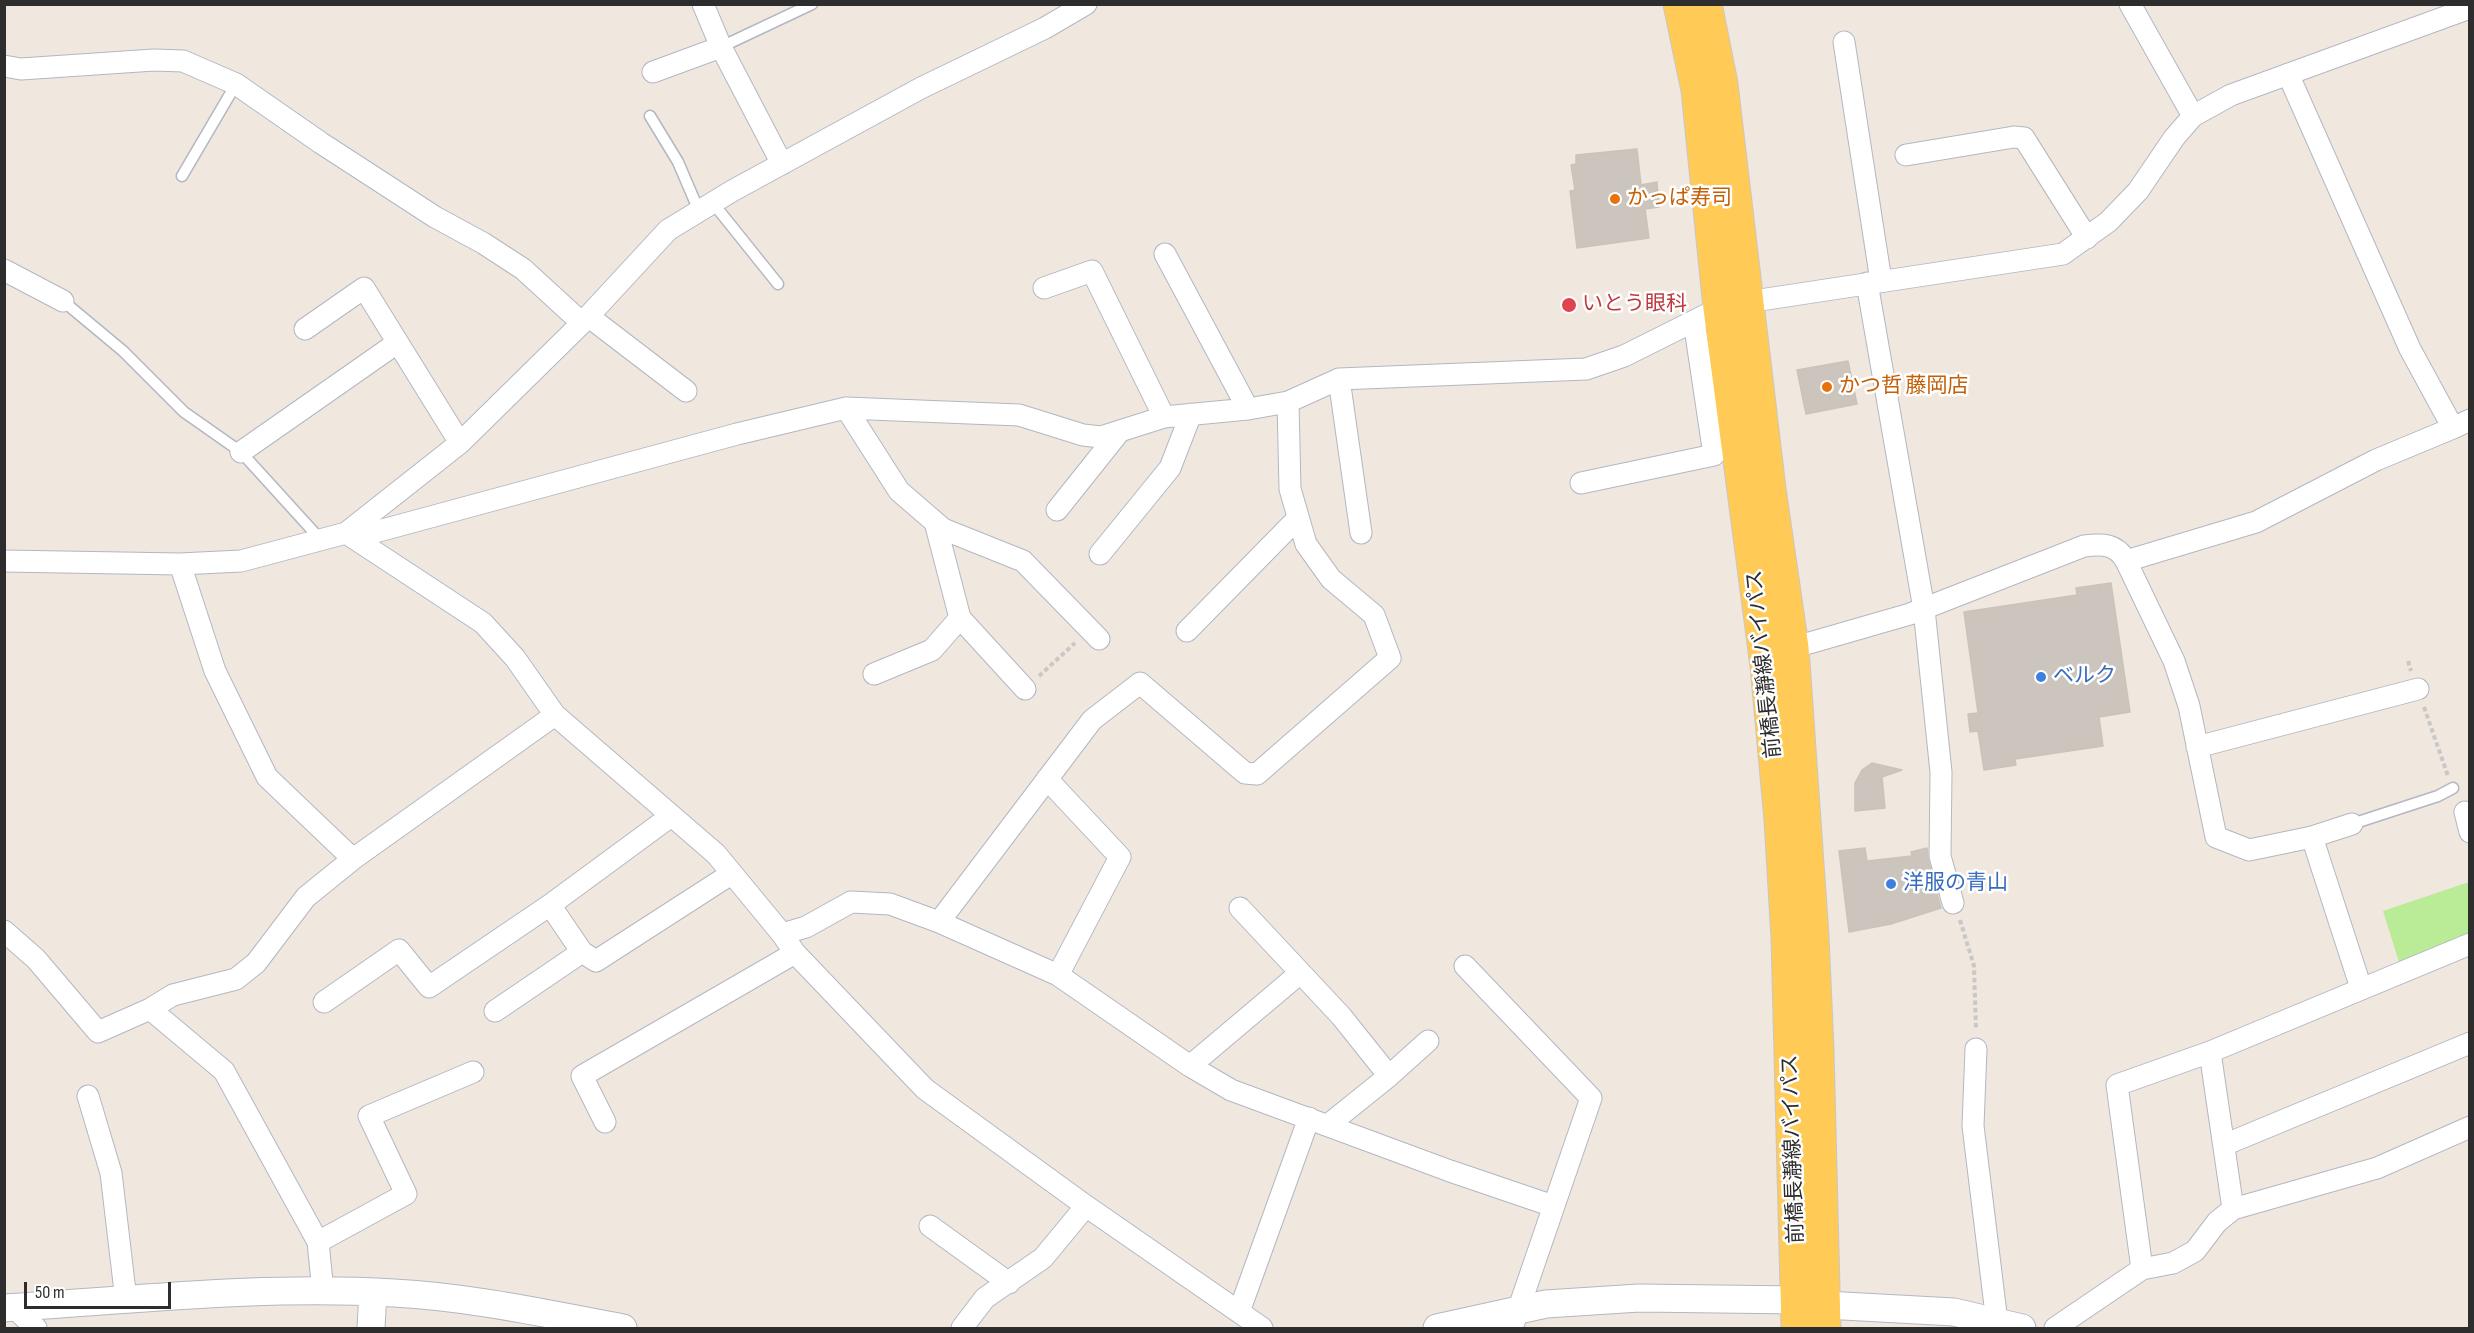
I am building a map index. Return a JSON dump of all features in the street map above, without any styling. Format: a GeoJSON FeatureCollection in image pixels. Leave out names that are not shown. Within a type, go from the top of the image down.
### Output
{"type":"FeatureCollection","features":[{"type":"Feature","properties":{"kind":"main road","name":"前橋長瀞線バイパス"},"geometry":{"type":"LineString","coordinates":[[1680,4],[1698,90],[1721,310],[1765,655],[1781,820],[1788,938],[1790,1053],[1812,1315]]}},
{"type":"Feature","properties":{"kind":"main road","name":"前橋長瀞線バイパス"},"geometry":{"type":"LineString","coordinates":[[1705,4],[1721,84],[1721,310],[1768,477],[1792,648],[1812,948],[1812,1315]]}},
{"type":"Feature","properties":{"kind":"street"},"geometry":{"type":"LineString","coordinates":[[703,4],[721,47],[782,164]]}},
{"type":"Feature","properties":{"kind":"street"},"geometry":{"type":"LineString","coordinates":[[1045,28],[1047,4]]}},
{"type":"Feature","properties":{"kind":"street"},"geometry":{"type":"LineString","coordinates":[[346,533],[460,443],[585,319],[668,230],[921,88],[1045,28],[1086,4]]}},
{"type":"Feature","properties":{"kind":"street"},"geometry":{"type":"LineString","coordinates":[[2130,4],[2193,116]]}},
{"type":"Feature","properties":{"kind":"street"},"geometry":{"type":"LineString","coordinates":[[4,561],[180,564],[241,561],[346,533],[375,532],[737,434],[846,408],[1019,415],[1083,435],[1101,437],[1164,417],[1248,410],[1288,402],[1339,379],[1587,369],[1624,356],[1721,310],[1874,282],[2064,254],[2109,222],[2138,191],[2174,138],[2193,116],[2231,95],[2456,9]]}},
{"type":"Feature","properties":{"kind":"street"},"geometry":{"type":"LineString","coordinates":[[1844,42],[1874,282],[1923,609],[1941,772],[1940,856],[1953,903]]}},
{"type":"Feature","properties":{"kind":"street"},"geometry":{"type":"LineString","coordinates":[[653,72],[721,47]]}},
{"type":"Feature","properties":{"kind":"street"},"geometry":{"type":"LineString","coordinates":[[4,66],[21,69],[154,60],[183,61],[236,84],[321,143],[435,217],[483,243],[523,269],[585,319],[686,391]]}},
{"type":"Feature","properties":{"kind":"street"},"geometry":{"type":"LineString","coordinates":[[2126,561],[2256,522],[2376,460],[2461,424],[2410,349],[2288,74]]}},
{"type":"Feature","properties":{"kind":"street"},"geometry":{"type":"LineString","coordinates":[[1906,155],[2014,137],[2024,138],[2087,238]]}},
{"type":"Feature","properties":{"kind":"street"},"geometry":{"type":"LineString","coordinates":[[1165,254],[1248,410]]}},
{"type":"Feature","properties":{"kind":"street"},"geometry":{"type":"LineString","coordinates":[[5,271],[63,300]]}},
{"type":"Feature","properties":{"kind":"street"},"geometry":{"type":"LineString","coordinates":[[1044,288],[1092,271],[1164,417]]}},
{"type":"Feature","properties":{"kind":"street"},"geometry":{"type":"LineString","coordinates":[[305,329],[364,288],[460,443]]}},
{"type":"Feature","properties":{"kind":"street"},"geometry":{"type":"LineString","coordinates":[[1581,483],[1714,455],[1721,310]]}},
{"type":"Feature","properties":{"kind":"street"},"geometry":{"type":"LineString","coordinates":[[241,452],[397,343]]}},
{"type":"Feature","properties":{"kind":"street"},"geometry":{"type":"LineString","coordinates":[[1339,379],[1361,533]]}},
{"type":"Feature","properties":{"kind":"street"},"geometry":{"type":"LineString","coordinates":[[939,922],[1092,720],[1140,683],[1245,773],[1257,774],[1390,658],[1374,615],[1332,579],[1306,544],[1290,489],[1288,402]]}},
{"type":"Feature","properties":{"kind":"street"},"geometry":{"type":"LineString","coordinates":[[846,408],[899,491],[943,529],[1023,561],[1094,635]]}},
{"type":"Feature","properties":{"kind":"street"},"geometry":{"type":"LineString","coordinates":[[1101,554],[1170,468],[1191,414]]}},
{"type":"Feature","properties":{"kind":"street"},"geometry":{"type":"LineString","coordinates":[[1058,510],[1120,431]]}},
{"type":"Feature","properties":{"kind":"street"},"geometry":{"type":"LineString","coordinates":[[1187,631],[1298,518]]}},
{"type":"Feature","properties":{"kind":"street"},"geometry":{"type":"LineString","coordinates":[[935,522],[960,618],[1025,689]]}},
{"type":"Feature","properties":{"kind":"street"},"geometry":{"type":"LineString","coordinates":[[346,533],[483,623],[514,658],[555,715],[716,854],[795,953],[925,1089],[1086,1206],[1262,1329]]}},
{"type":"Feature","properties":{"kind":"street"},"geometry":{"type":"LineString","coordinates":[[1792,648],[1810,645],[1923,609],[2084,546],[2106,543],[2122,553],[2174,661],[2189,706],[2216,837],[2249,850],[2312,837],[2352,824]]}},
{"type":"Feature","properties":{"kind":"street"},"geometry":{"type":"LineString","coordinates":[[180,564],[215,671],[267,777],[353,859]]}},
{"type":"Feature","properties":{"kind":"street"},"geometry":{"type":"LineString","coordinates":[[874,674],[932,650],[960,618]]}},
{"type":"Feature","properties":{"kind":"street"},"geometry":{"type":"LineString","coordinates":[[2197,747],[2418,689]]}},
{"type":"Feature","properties":{"kind":"street"},"geometry":{"type":"LineString","coordinates":[[4,931],[36,959],[98,1032],[150,1009],[174,995],[236,979],[256,963],[306,897],[353,859],[555,715]]}},
{"type":"Feature","properties":{"kind":"street"},"geometry":{"type":"LineString","coordinates":[[1047,779],[1120,857],[1058,975]]}},
{"type":"Feature","properties":{"kind":"street"},"geometry":{"type":"LineString","coordinates":[[324,1002],[399,950],[429,987],[550,904],[671,816]]}},
{"type":"Feature","properties":{"kind":"street"},"geometry":{"type":"LineString","coordinates":[[2312,837],[2361,988]]}},
{"type":"Feature","properties":{"kind":"street"},"geometry":{"type":"LineString","coordinates":[[550,904],[582,952],[596,961],[731,874]]}},
{"type":"Feature","properties":{"kind":"street"},"geometry":{"type":"LineString","coordinates":[[782,934],[806,927],[851,902],[890,904],[939,922],[1058,975],[1190,1066],[1231,1090],[1553,1206]]}},
{"type":"Feature","properties":{"kind":"street"},"geometry":{"type":"LineString","coordinates":[[1240,908],[1299,974],[1341,1016],[1389,1076]]}},
{"type":"Feature","properties":{"kind":"street"},"geometry":{"type":"LineString","coordinates":[[2142,1269],[2117,1085],[2210,1052],[2361,988],[2468,948]]}},
{"type":"Feature","properties":{"kind":"street"},"geometry":{"type":"LineString","coordinates":[[495,1011],[582,952]]}},
{"type":"Feature","properties":{"kind":"street"},"geometry":{"type":"LineString","coordinates":[[605,1122],[582,1076],[795,953]]}},
{"type":"Feature","properties":{"kind":"street"},"geometry":{"type":"LineString","coordinates":[[1465,966],[1591,1098],[1516,1318]]}},
{"type":"Feature","properties":{"kind":"street"},"geometry":{"type":"LineString","coordinates":[[1190,1066],[1299,974]]}},
{"type":"Feature","properties":{"kind":"street"},"geometry":{"type":"LineString","coordinates":[[150,1009],[224,1071],[318,1242],[323,1292]]}},
{"type":"Feature","properties":{"kind":"street"},"geometry":{"type":"LineString","coordinates":[[1239,1312],[1318,1121],[1389,1076],[1428,1041]]}},
{"type":"Feature","properties":{"kind":"street"},"geometry":{"type":"LineString","coordinates":[[2224,1145],[2469,1043]]}},
{"type":"Feature","properties":{"kind":"street"},"geometry":{"type":"LineString","coordinates":[[1437,1329],[1516,1318],[1546,1304],[1639,1298],[1812,1315],[1954,1312],[2012,1326],[1973,1126],[1976,1049]]}},
{"type":"Feature","properties":{"kind":"street"},"geometry":{"type":"LineString","coordinates":[[2210,1052],[2233,1209]]}},
{"type":"Feature","properties":{"kind":"street"},"geometry":{"type":"LineString","coordinates":[[318,1242],[406,1194],[369,1116],[473,1072]]}},
{"type":"Feature","properties":{"kind":"street"},"geometry":{"type":"LineString","coordinates":[[88,1096],[111,1173],[126,1300]]}},
{"type":"Feature","properties":{"kind":"street"},"geometry":{"type":"LineString","coordinates":[[2055,1329],[2142,1269],[2173,1263],[2195,1251],[2217,1222],[2233,1209],[2377,1168],[2469,1127]]}},
{"type":"Feature","properties":{"kind":"street"},"geometry":{"type":"LineString","coordinates":[[962,1329],[985,1298],[1043,1258],[1086,1206]]}},
{"type":"Feature","properties":{"kind":"street"},"geometry":{"type":"LineString","coordinates":[[930,1226],[1009,1283]]}},
{"type":"Feature","properties":{"kind":"street"},"geometry":{"type":"LineString","coordinates":[[9,1308],[253,1292],[373,1292],[519,1308],[623,1329]]}},
{"type":"Feature","properties":{"kind":"street"},"geometry":{"type":"LineString","coordinates":[[371,1329],[373,1292]]}},
{"type":"Feature","properties":{"kind":"street"},"geometry":{"type":"LineString","coordinates":[[9,1308],[36,1329]]}},
{"type":"Feature","properties":{"kind":"lane"},"geometry":{"type":"LineString","coordinates":[[721,47],[812,4]]}},
{"type":"Feature","properties":{"kind":"lane"},"geometry":{"type":"LineString","coordinates":[[182,176],[236,84]]}},
{"type":"Feature","properties":{"kind":"lane"},"geometry":{"type":"LineString","coordinates":[[650,116],[706,207],[778,284]]}},
{"type":"Feature","properties":{"kind":"lane"},"geometry":{"type":"LineString","coordinates":[[63,300],[123,351],[184,412],[241,452],[321,540]]}},
{"type":"Feature","properties":{"kind":"lane"},"geometry":{"type":"LineString","coordinates":[[2352,824],[2438,796],[2453,788]]}},
{"type":"Feature","properties":{"kind":"path"},"geometry":{"type":"LineString","coordinates":[[1025,689],[1094,635]]}},
{"type":"Feature","properties":{"kind":"path"},"geometry":{"type":"LineString","coordinates":[[2408,661],[2453,788]]}},
{"type":"Feature","properties":{"kind":"path"},"geometry":{"type":"LineString","coordinates":[[1953,903],[1974,966],[1976,1049]]}},
{"type":"Feature","properties":{"kind":"green space"},"geometry":{"type":"Polygon","coordinates":[[[2469,882],[2469,934],[2399,962],[2383,911],[2469,882]]]}},
{"type":"Feature","properties":{"kind":"building","name":"かっぱ寿司"},"geometry":{"type":"Polygon","coordinates":[[[1637,149],[1641,185],[1657,182],[1659,207],[1645,209],[1649,238],[1577,248],[1570,191],[1575,190],[1571,165],[1576,164],[1576,155],[1637,149]]]}},
{"type":"Feature","properties":{"kind":"building","name":"かつ哲 藤岡店"},"geometry":{"type":"Polygon","coordinates":[[[1848,361],[1857,404],[1806,414],[1797,370],[1848,361]]]}},
{"type":"Feature","properties":{"kind":"building"},"geometry":{"type":"Polygon","coordinates":[[[2111,583],[2130,712],[2099,717],[2103,746],[2015,759],[2016,765],[1984,770],[1978,731],[1970,732],[1968,714],[1978,713],[1964,612],[2077,595],[2076,588],[2111,583]]]}},
{"type":"Feature","properties":{"kind":"building"},"geometry":{"type":"Polygon","coordinates":[[[1872,763],[1902,770],[1882,777],[1885,808],[1855,811],[1855,783],[1862,770],[1872,763]]]}},
{"type":"Feature","properties":{"kind":"building","name":"洋服の青山"},"geometry":{"type":"Polygon","coordinates":[[[1865,848],[1867,861],[1912,856],[1911,852],[1927,848],[1941,908],[1891,924],[1849,932],[1839,851],[1865,848]]]}},
{"type":"Feature","properties":{"kind":"place","name":"かっぱ寿司"},"geometry":{"type":"Point","coordinates":[1615,199]}},
{"type":"Feature","properties":{"kind":"place","name":"いとう眼科"},"geometry":{"type":"Point","coordinates":[1569,305]}},
{"type":"Feature","properties":{"kind":"place","name":"かつ哲 藤岡店"},"geometry":{"type":"Point","coordinates":[1827,387]}},
{"type":"Feature","properties":{"kind":"place","name":"ベルク"},"geometry":{"type":"Point","coordinates":[2041,677]}},
{"type":"Feature","properties":{"kind":"place","name":"洋服の青山"},"geometry":{"type":"Point","coordinates":[1891,884]}}]}
